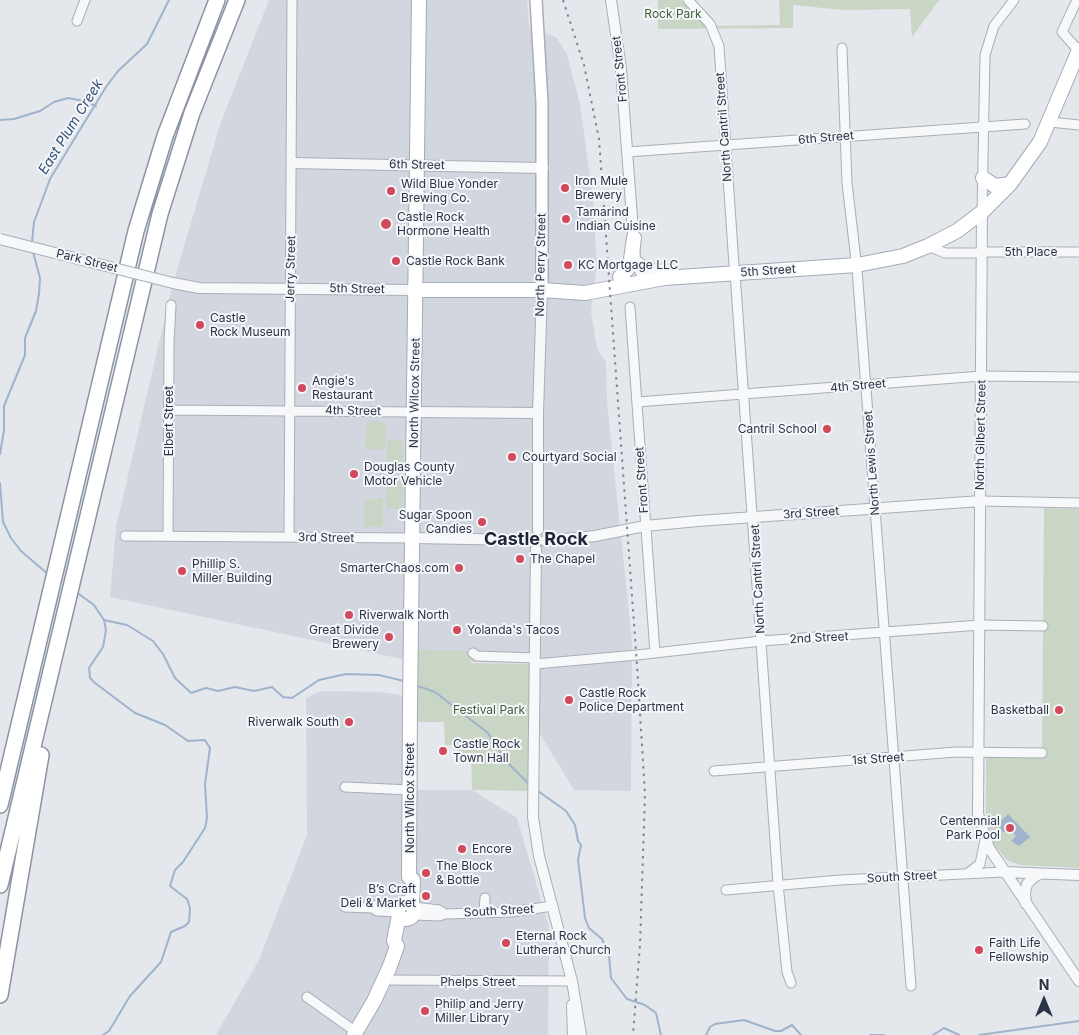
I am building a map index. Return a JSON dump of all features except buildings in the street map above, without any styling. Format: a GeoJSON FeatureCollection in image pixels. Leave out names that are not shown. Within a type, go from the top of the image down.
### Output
{"type":"FeatureCollection","features":[{"type":"Feature","properties":{"kind":"highway"},"geometry":{"type":"LineString","coordinates":[[0,885],[160,214],[179,150],[202,86],[237,0]]}},
{"type":"Feature","properties":{"kind":"highway"},"geometry":{"type":"LineString","coordinates":[[202,86],[248,0]]}},
{"type":"Feature","properties":{"kind":"highway"},"geometry":{"type":"LineString","coordinates":[[0,805],[141,215],[164,136],[215,3]]}},
{"type":"Feature","properties":{"kind":"highway"},"geometry":{"type":"LineString","coordinates":[[0,994],[58,644]]}},
{"type":"Feature","properties":{"kind":"highway"},"geometry":{"type":"LineString","coordinates":[[0,764],[31,677]]}},
{"type":"Feature","properties":{"kind":"main road","name":"North Wilcox Street"},"geometry":{"type":"LineString","coordinates":[[384,980],[397,946],[404,944],[406,910],[413,880],[409,877],[410,703],[419,0]]}},
{"type":"Feature","properties":{"kind":"main road","name":"North Perry Street"},"geometry":{"type":"LineString","coordinates":[[536,0],[540,71],[542,290]]}},
{"type":"Feature","properties":{"kind":"main road","name":"5th Street"},"geometry":{"type":"LineString","coordinates":[[542,290],[641,274],[666,274],[888,259],[928,246],[957,231],[982,212],[1010,184],[1032,155],[1050,122],[1079,51]]}},
{"type":"Feature","properties":{"kind":"main road"},"geometry":{"type":"LineString","coordinates":[[982,178],[995,186],[1010,184]]}},
{"type":"Feature","properties":{"kind":"main road","name":"5th Street"},"geometry":{"type":"LineString","coordinates":[[857,260],[914,243],[982,212]]}},
{"type":"Feature","properties":{"kind":"main road"},"geometry":{"type":"LineString","coordinates":[[620,277],[630,266],[634,238]]}},
{"type":"Feature","properties":{"kind":"main road","name":"5th Street"},"geometry":{"type":"LineString","coordinates":[[416,290],[542,290],[585,293],[666,274]]}},
{"type":"Feature","properties":{"kind":"main road"},"geometry":{"type":"LineString","coordinates":[[355,1033],[384,980]]}},
{"type":"Feature","properties":{"kind":"street"},"geometry":{"type":"LineString","coordinates":[[78,21],[85,0]]}},
{"type":"Feature","properties":{"kind":"street","name":"Jerry Street"},"geometry":{"type":"LineString","coordinates":[[289,537],[292,0]]}},
{"type":"Feature","properties":{"kind":"street","name":"Front Street"},"geometry":{"type":"LineString","coordinates":[[611,0],[621,68],[635,258],[641,274]]}},
{"type":"Feature","properties":{"kind":"street","name":"North Cantril Street"},"geometry":{"type":"LineString","coordinates":[[688,0],[710,24],[718,42],[754,517],[778,884],[786,966],[792,983]]}},
{"type":"Feature","properties":{"kind":"street","name":"North Gilbert Street"},"geometry":{"type":"LineString","coordinates":[[1014,0],[994,26],[985,55],[982,178],[981,625],[978,806],[985,840],[1004,872],[1079,981]]}},
{"type":"Feature","properties":{"kind":"street"},"geometry":{"type":"LineString","coordinates":[[1078,0],[1062,32],[1079,51]]}},
{"type":"Feature","properties":{"kind":"street","name":"North Lewis Street"},"geometry":{"type":"LineString","coordinates":[[842,48],[847,183],[857,260],[901,877],[911,986]]}},
{"type":"Feature","properties":{"kind":"street"},"geometry":{"type":"LineString","coordinates":[[1050,122],[1079,125]]}},
{"type":"Feature","properties":{"kind":"street","name":"6th Street"},"geometry":{"type":"LineString","coordinates":[[627,152],[1025,124]]}},
{"type":"Feature","properties":{"kind":"street","name":"6th Street"},"geometry":{"type":"LineString","coordinates":[[292,163],[542,168]]}},
{"type":"Feature","properties":{"kind":"street","name":"Park Street"},"geometry":{"type":"LineString","coordinates":[[0,239],[173,283]]}},
{"type":"Feature","properties":{"kind":"street","name":"5th Place"},"geometry":{"type":"LineString","coordinates":[[928,246],[945,253],[1079,252]]}},
{"type":"Feature","properties":{"kind":"street"},"geometry":{"type":"LineString","coordinates":[[635,258],[638,264],[666,274]]}},
{"type":"Feature","properties":{"kind":"street","name":"5th Street"},"geometry":{"type":"LineString","coordinates":[[173,283],[199,288],[416,290]]}},
{"type":"Feature","properties":{"kind":"street","name":"North Perry Street"},"geometry":{"type":"LineString","coordinates":[[538,530],[538,413],[542,290]]}},
{"type":"Feature","properties":{"kind":"street","name":"Elbert Street"},"geometry":{"type":"LineString","coordinates":[[168,536],[171,305]]}},
{"type":"Feature","properties":{"kind":"street","name":"Front Street"},"geometry":{"type":"LineString","coordinates":[[630,307],[655,652]]}},
{"type":"Feature","properties":{"kind":"street","name":"4th Street"},"geometry":{"type":"LineString","coordinates":[[637,402],[982,376],[1079,377]]}},
{"type":"Feature","properties":{"kind":"street","name":"4th Street"},"geometry":{"type":"LineString","coordinates":[[169,410],[538,413]]}},
{"type":"Feature","properties":{"kind":"street","name":"3rd Street"},"geometry":{"type":"LineString","coordinates":[[545,541],[595,536],[645,526],[754,517],[981,501],[1079,503]]}},
{"type":"Feature","properties":{"kind":"street"},"geometry":{"type":"LineString","coordinates":[[538,530],[544,535],[545,541],[542,547],[536,549],[528,546],[526,540],[530,532],[538,530]]}},
{"type":"Feature","properties":{"kind":"street","name":"3rd Street"},"geometry":{"type":"LineString","coordinates":[[125,536],[526,540]]}},
{"type":"Feature","properties":{"kind":"street"},"geometry":{"type":"LineString","coordinates":[[536,549],[533,817],[536,841],[572,981],[581,1035]]}},
{"type":"Feature","properties":{"kind":"street","name":"2nd Street"},"geometry":{"type":"LineString","coordinates":[[473,653],[478,656],[535,661],[655,652],[761,641],[884,634],[981,625],[1043,626]]}},
{"type":"Feature","properties":{"kind":"street","name":"1st Street"},"geometry":{"type":"LineString","coordinates":[[714,771],[979,752],[1042,753]]}},
{"type":"Feature","properties":{"kind":"street"},"geometry":{"type":"LineString","coordinates":[[345,787],[410,790]]}},
{"type":"Feature","properties":{"kind":"street"},"geometry":{"type":"LineString","coordinates":[[966,874],[980,864],[985,840]]}},
{"type":"Feature","properties":{"kind":"street","name":"South Street"},"geometry":{"type":"LineString","coordinates":[[726,890],[778,884],[1004,872],[1079,875]]}},
{"type":"Feature","properties":{"kind":"street"},"geometry":{"type":"LineString","coordinates":[[1027,906],[1024,893],[1027,884],[1034,877],[1041,874]]}},
{"type":"Feature","properties":{"kind":"street"},"geometry":{"type":"LineString","coordinates":[[484,913],[485,898]]}},
{"type":"Feature","properties":{"kind":"street","name":"South Street"},"geometry":{"type":"LineString","coordinates":[[345,906],[372,908],[377,905],[439,916],[444,914],[511,912],[553,906]]}},
{"type":"Feature","properties":{"kind":"street","name":"Phelps Street"},"geometry":{"type":"LineString","coordinates":[[384,980],[572,981]]}},
{"type":"Feature","properties":{"kind":"street"},"geometry":{"type":"LineString","coordinates":[[572,981],[572,1035]]}},
{"type":"Feature","properties":{"kind":"street"},"geometry":{"type":"LineString","coordinates":[[307,997],[355,1033]]}},
{"type":"Feature","properties":{"kind":"shaded area"},"geometry":{"type":"Polygon","coordinates":[[[269,0],[527,0],[529,27],[556,37],[567,54],[580,104],[593,200],[597,265],[591,312],[597,349],[606,362],[607,402],[632,642],[631,791],[574,790],[534,724],[536,663],[411,661],[110,597],[116,527],[173,283],[221,122],[269,0]]]}},
{"type":"Feature","properties":{"kind":"shaded area"},"geometry":{"type":"Polygon","coordinates":[[[321,691],[381,692],[400,695],[410,703],[410,790],[472,790],[517,818],[549,927],[548,1035],[216,1035],[259,960],[307,835],[306,698],[321,691]]]}},
{"type":"Feature","properties":{"kind":"green space","name":"Rock Park"},"geometry":{"type":"Polygon","coordinates":[[[658,0],[681,0],[706,26],[780,25],[779,0],[939,0],[912,37],[910,9],[842,10],[793,5],[793,28],[658,29],[658,0]]]}},
{"type":"Feature","properties":{"kind":"green space"},"geometry":{"type":"Polygon","coordinates":[[[377,421],[386,423],[385,449],[365,449],[367,422],[377,421]]]}},
{"type":"Feature","properties":{"kind":"green space"},"geometry":{"type":"Polygon","coordinates":[[[387,440],[403,440],[403,471],[387,471],[387,440]]]}},
{"type":"Feature","properties":{"kind":"green space"},"geometry":{"type":"Polygon","coordinates":[[[387,478],[403,478],[402,509],[386,509],[387,478]]]}},
{"type":"Feature","properties":{"kind":"green space"},"geometry":{"type":"Polygon","coordinates":[[[383,498],[383,527],[366,527],[364,525],[365,500],[383,498]]]}},
{"type":"Feature","properties":{"kind":"green space"},"geometry":{"type":"Polygon","coordinates":[[[1044,508],[1079,509],[1079,868],[1020,865],[1007,860],[994,845],[986,815],[986,752],[1042,753],[1044,508]]]}},
{"type":"Feature","properties":{"kind":"green space","name":"Festival Park"},"geometry":{"type":"Polygon","coordinates":[[[411,650],[469,651],[471,663],[535,664],[533,791],[472,790],[471,754],[457,754],[457,745],[445,745],[444,722],[410,722],[411,650]]]}},
{"type":"Feature","properties":{"kind":"water","name":"Centennial Park Pool"},"geometry":{"type":"Polygon","coordinates":[[[1008,814],[1030,837],[1019,846],[1011,841],[1016,836],[1011,831],[1003,832],[997,825],[1008,814]]]}},
{"type":"Feature","properties":{"kind":"waterway","name":"East Plum Creek"},"geometry":{"type":"LineString","coordinates":[[32,242],[34,222],[50,179],[106,87],[118,71],[147,44],[169,0]]}},
{"type":"Feature","properties":{"kind":"waterway"},"geometry":{"type":"LineString","coordinates":[[0,120],[14,119],[40,111],[54,102],[68,98],[84,101],[96,106]]}},
{"type":"Feature","properties":{"kind":"waterway","name":"East Plum Creek"},"geometry":{"type":"LineString","coordinates":[[0,454],[4,430],[4,406],[25,355],[25,338],[36,311],[39,294],[40,278],[33,252]]}},
{"type":"Feature","properties":{"kind":"waterway","name":"East Plum Creek"},"geometry":{"type":"LineString","coordinates":[[0,483],[3,522],[11,538],[21,551],[49,575]]}},
{"type":"Feature","properties":{"kind":"waterway","name":"East Plum Creek"},"geometry":{"type":"LineString","coordinates":[[76,592],[94,605],[104,620],[106,630],[103,647],[89,668],[90,678],[135,713],[165,725],[188,741],[205,740],[210,748],[205,784],[207,818],[205,828],[183,862],[175,870],[170,886],[187,899],[190,908],[189,922],[185,926],[171,932],[161,962],[130,996],[109,1031],[103,1035]]}},
{"type":"Feature","properties":{"kind":"waterway"},"geometry":{"type":"LineString","coordinates":[[104,620],[127,625],[153,641],[163,654],[175,678],[191,693],[206,688],[218,691],[235,687],[254,691],[272,687],[283,697],[292,698],[319,680],[346,674],[379,675],[404,681]]}},
{"type":"Feature","properties":{"kind":"waterway"},"geometry":{"type":"LineString","coordinates":[[415,685],[435,692],[488,733],[505,760],[530,785]]}},
{"type":"Feature","properties":{"kind":"waterway"},"geometry":{"type":"LineString","coordinates":[[538,791],[566,811],[575,825],[578,841],[581,845],[578,860],[585,918],[589,928],[602,939],[609,955],[611,978],[627,999],[645,1005],[656,1013],[661,1035]]}},
{"type":"Feature","properties":{"kind":"waterway"},"geometry":{"type":"LineString","coordinates":[[706,1035],[710,1027],[715,1024],[744,1020],[775,1031],[781,1031],[792,1025],[801,1035]]}},
{"type":"Feature","properties":{"kind":"waterway"},"geometry":{"type":"LineString","coordinates":[[979,1035],[1079,1021]]}},
{"type":"Feature","properties":{"kind":"waterway"},"geometry":{"type":"LineString","coordinates":[[933,1035],[944,1028],[959,1035]]}},
{"type":"Feature","properties":{"kind":"waterway"},"geometry":{"type":"LineString","coordinates":[[870,1035],[884,1035]]}},
{"type":"Feature","properties":{"kind":"railway"},"geometry":{"type":"LineString","coordinates":[[563,0],[584,65],[599,139],[637,665],[645,794],[640,945],[633,1035]]}},
{"type":"Feature","properties":{"kind":"place","name":"Iron Mule Brewery"},"geometry":{"type":"Point","coordinates":[565,188]}},
{"type":"Feature","properties":{"kind":"place","name":"Wild Blue Yonder Brewing Co."},"geometry":{"type":"Point","coordinates":[391,191]}},
{"type":"Feature","properties":{"kind":"place","name":"Tamarind Indian Cuisine"},"geometry":{"type":"Point","coordinates":[566,219]}},
{"type":"Feature","properties":{"kind":"place","name":"Castle Rock Hormone Health"},"geometry":{"type":"Point","coordinates":[386,224]}},
{"type":"Feature","properties":{"kind":"place","name":"Castle Rock Bank"},"geometry":{"type":"Point","coordinates":[396,261]}},
{"type":"Feature","properties":{"kind":"place","name":"KC Mortgage LLC"},"geometry":{"type":"Point","coordinates":[568,265]}},
{"type":"Feature","properties":{"kind":"place","name":"Castle Rock Museum"},"geometry":{"type":"Point","coordinates":[200,325]}},
{"type":"Feature","properties":{"kind":"place","name":"Angie's Restaurant"},"geometry":{"type":"Point","coordinates":[302,388]}},
{"type":"Feature","properties":{"kind":"place","name":"Cantril School"},"geometry":{"type":"Point","coordinates":[827,429]}},
{"type":"Feature","properties":{"kind":"place","name":"Courtyard Social"},"geometry":{"type":"Point","coordinates":[512,457]}},
{"type":"Feature","properties":{"kind":"place","name":"Douglas County Motor Vehicle"},"geometry":{"type":"Point","coordinates":[354,474]}},
{"type":"Feature","properties":{"kind":"place","name":"Sugar Spoon Candies"},"geometry":{"type":"Point","coordinates":[482,522]}},
{"type":"Feature","properties":{"kind":"place","name":"The Chapel"},"geometry":{"type":"Point","coordinates":[520,559]}},
{"type":"Feature","properties":{"kind":"place","name":"SmarterChaos.com"},"geometry":{"type":"Point","coordinates":[459,568]}},
{"type":"Feature","properties":{"kind":"place","name":"Phillip S. Miller Building"},"geometry":{"type":"Point","coordinates":[182,571]}},
{"type":"Feature","properties":{"kind":"place","name":"Riverwalk North"},"geometry":{"type":"Point","coordinates":[349,615]}},
{"type":"Feature","properties":{"kind":"place","name":"Yolanda's Tacos"},"geometry":{"type":"Point","coordinates":[457,630]}},
{"type":"Feature","properties":{"kind":"place","name":"Great Divide Brewery"},"geometry":{"type":"Point","coordinates":[389,637]}},
{"type":"Feature","properties":{"kind":"place","name":"Castle Rock Police Department"},"geometry":{"type":"Point","coordinates":[569,700]}},
{"type":"Feature","properties":{"kind":"place","name":"Basketball"},"geometry":{"type":"Point","coordinates":[1059,710]}},
{"type":"Feature","properties":{"kind":"place","name":"Riverwalk South"},"geometry":{"type":"Point","coordinates":[349,722]}},
{"type":"Feature","properties":{"kind":"place","name":"Castle Rock Town Hall"},"geometry":{"type":"Point","coordinates":[443,751]}},
{"type":"Feature","properties":{"kind":"place","name":"Centennial Park Pool"},"geometry":{"type":"Point","coordinates":[1010,828]}},
{"type":"Feature","properties":{"kind":"place","name":"Encore"},"geometry":{"type":"Point","coordinates":[462,849]}},
{"type":"Feature","properties":{"kind":"place","name":"The Block & Bottle"},"geometry":{"type":"Point","coordinates":[426,873]}},
{"type":"Feature","properties":{"kind":"place","name":"B’s Craft Deli & Market"},"geometry":{"type":"Point","coordinates":[426,896]}},
{"type":"Feature","properties":{"kind":"place","name":"Eternal Rock Lutheran Church"},"geometry":{"type":"Point","coordinates":[506,943]}},
{"type":"Feature","properties":{"kind":"place","name":"Faith Life Fellowship"},"geometry":{"type":"Point","coordinates":[979,950]}},
{"type":"Feature","properties":{"kind":"place","name":"Philip and Jerry Miller Library"},"geometry":{"type":"Point","coordinates":[425,1011]}},
{"type":"Feature","properties":{"kind":"district","name":"Castle Rock"},"geometry":{"type":"Point","coordinates":[536,540]}}]}
